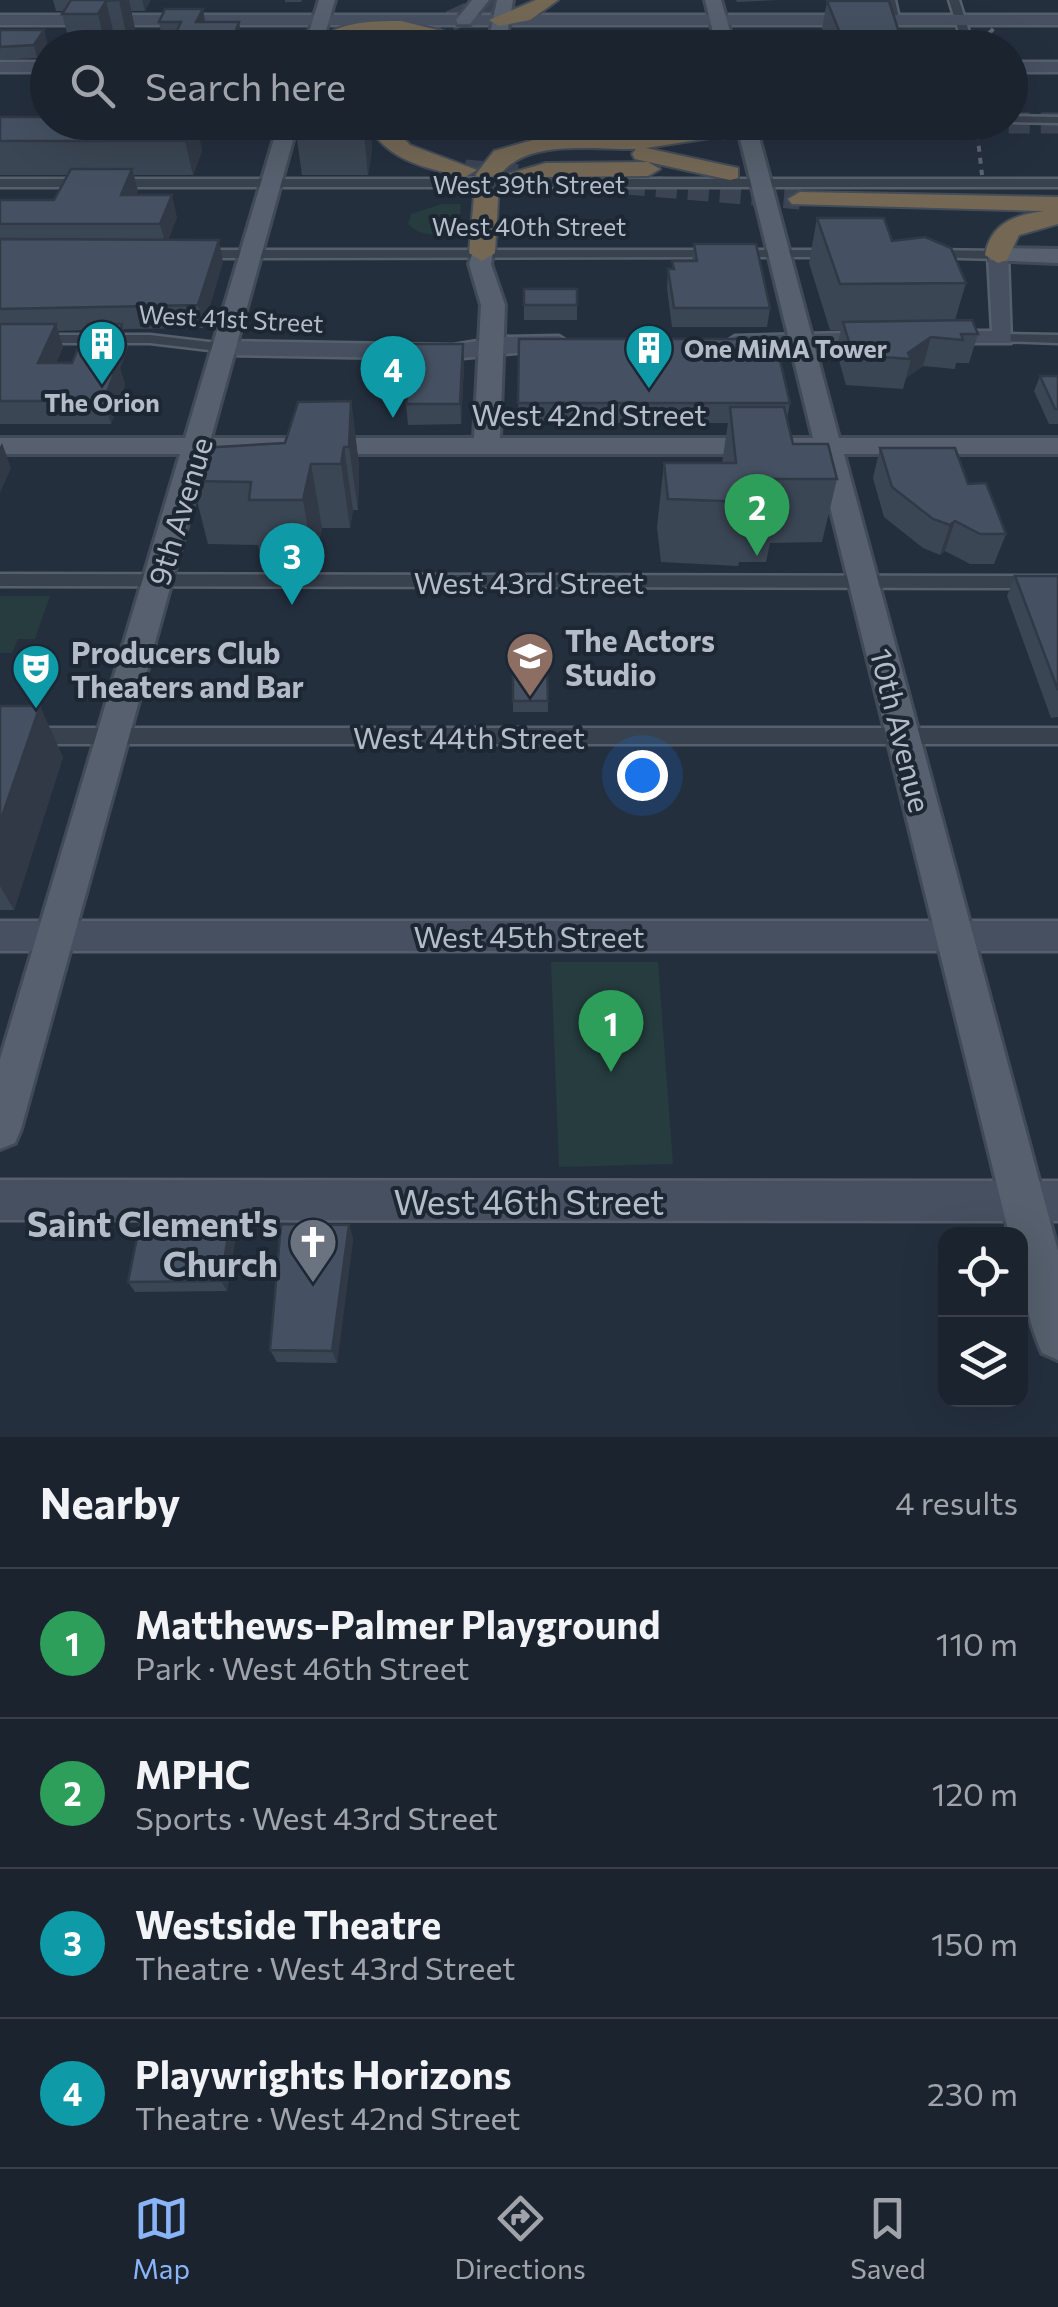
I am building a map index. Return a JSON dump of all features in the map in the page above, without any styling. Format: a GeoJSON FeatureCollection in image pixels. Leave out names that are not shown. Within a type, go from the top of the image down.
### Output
{"type":"FeatureCollection","features":[{"type":"Feature","properties":{"kind":"highway"},"geometry":{"type":"LineString","coordinates":[[503,30],[549,0]]}},
{"type":"Feature","properties":{"kind":"highway"},"geometry":{"type":"LineString","coordinates":[[362,30],[426,30]]}},
{"type":"Feature","properties":{"kind":"highway"},"geometry":{"type":"LineString","coordinates":[[386,140],[474,180],[504,182],[546,170],[730,173],[656,162],[517,162]]}},
{"type":"Feature","properties":{"kind":"highway"},"geometry":{"type":"LineString","coordinates":[[397,140],[402,146],[433,152],[474,180]]}},
{"type":"Feature","properties":{"kind":"highway"},"geometry":{"type":"LineString","coordinates":[[482,253],[474,180],[482,154],[508,140]]}},
{"type":"Feature","properties":{"kind":"highway"},"geometry":{"type":"LineString","coordinates":[[474,180],[496,160],[530,146],[654,140]]}},
{"type":"Feature","properties":{"kind":"highway"},"geometry":{"type":"LineString","coordinates":[[952,205],[1028,183]]}},
{"type":"Feature","properties":{"kind":"highway"},"geometry":{"type":"LineString","coordinates":[[800,199],[952,205],[1058,204]]}},
{"type":"Feature","properties":{"kind":"highway"},"geometry":{"type":"LineString","coordinates":[[998,255],[1001,239],[1013,227],[1058,217]]}},
{"type":"Feature","properties":{"kind":"highway"},"geometry":{"type":"LineString","coordinates":[[1058,231],[1058,240]]}},
{"type":"Feature","properties":{"kind":"main road"},"geometry":{"type":"LineString","coordinates":[[317,30],[327,0]]}},
{"type":"Feature","properties":{"kind":"main road"},"geometry":{"type":"LineString","coordinates":[[472,30],[482,0]]}},
{"type":"Feature","properties":{"kind":"main road"},"geometry":{"type":"LineString","coordinates":[[714,0],[722,30]]}},
{"type":"Feature","properties":{"kind":"main road"},"geometry":{"type":"LineString","coordinates":[[499,30],[516,1]]}},
{"type":"Feature","properties":{"kind":"main road"},"geometry":{"type":"LineString","coordinates":[[0,20],[320,20],[436,30]]}},
{"type":"Feature","properties":{"kind":"main road"},"geometry":{"type":"LineString","coordinates":[[560,30],[719,20],[1058,20]]}},
{"type":"Feature","properties":{"kind":"main road"},"geometry":{"type":"LineString","coordinates":[[0,67],[30,67]]}},
{"type":"Feature","properties":{"kind":"main road"},"geometry":{"type":"LineString","coordinates":[[1028,67],[1058,67]]}},
{"type":"Feature","properties":{"kind":"main road","name":"9th Avenue"},"geometry":{"type":"LineString","coordinates":[[0,1129],[284,140]]}},
{"type":"Feature","properties":{"kind":"main road","name":"10th Avenue"},"geometry":{"type":"LineString","coordinates":[[750,140],[955,935],[1040,1201],[1058,1337]]}},
{"type":"Feature","properties":{"kind":"main road"},"geometry":{"type":"LineString","coordinates":[[482,253],[480,264],[493,304],[486,445]]}},
{"type":"Feature","properties":{"kind":"main road"},"geometry":{"type":"LineString","coordinates":[[718,343],[1003,338],[998,255],[1058,256]]}},
{"type":"Feature","properties":{"kind":"main road","name":"West 41st Street"},"geometry":{"type":"LineString","coordinates":[[226,348],[452,352],[492,346],[592,343]]}},
{"type":"Feature","properties":{"kind":"main road","name":"West 42nd Street"},"geometry":{"type":"LineString","coordinates":[[0,446],[1058,446]]}},
{"type":"Feature","properties":{"kind":"main road","name":"West 45th Street"},"geometry":{"type":"LineString","coordinates":[[0,936],[1058,936]]}},
{"type":"Feature","properties":{"kind":"main road","name":"West 46th Street"},"geometry":{"type":"LineString","coordinates":[[0,1200],[1040,1201]]}},
{"type":"Feature","properties":{"kind":"street"},"geometry":{"type":"LineString","coordinates":[[890,0],[896,20]]}},
{"type":"Feature","properties":{"kind":"street"},"geometry":{"type":"LineString","coordinates":[[954,0],[963,30]]}},
{"type":"Feature","properties":{"kind":"street"},"geometry":{"type":"LineString","coordinates":[[1028,120],[1058,120]]}},
{"type":"Feature","properties":{"kind":"street","name":"West 39th Street"},"geometry":{"type":"LineString","coordinates":[[0,184],[474,180],[1058,183]]}},
{"type":"Feature","properties":{"kind":"street","name":"West 40th Street"},"geometry":{"type":"LineString","coordinates":[[180,254],[858,254]]}},
{"type":"Feature","properties":{"kind":"street"},"geometry":{"type":"LineString","coordinates":[[909,254],[998,255]]}},
{"type":"Feature","properties":{"kind":"street","name":"West 41st Street"},"geometry":{"type":"LineString","coordinates":[[0,338],[150,339],[226,348]]}},
{"type":"Feature","properties":{"kind":"street"},"geometry":{"type":"LineString","coordinates":[[1003,338],[1058,339]]}},
{"type":"Feature","properties":{"kind":"street","name":"West 43rd Street"},"geometry":{"type":"LineString","coordinates":[[0,580],[1058,582]]}},
{"type":"Feature","properties":{"kind":"street","name":"West 44th Street"},"geometry":{"type":"LineString","coordinates":[[0,736],[1058,736]]}},
{"type":"Feature","properties":{"kind":"green space"},"geometry":{"type":"Polygon","coordinates":[[[954,24],[956,30],[896,30],[892,25],[954,24]]]}},
{"type":"Feature","properties":{"kind":"green space"},"geometry":{"type":"Polygon","coordinates":[[[442,204],[461,204],[459,224],[453,229],[426,234],[408,224],[411,214],[442,204]]]}},
{"type":"Feature","properties":{"kind":"green space"},"geometry":{"type":"Polygon","coordinates":[[[0,596],[50,596],[35,639],[18,639],[12,653],[0,653],[0,596]]]}},
{"type":"Feature","properties":{"kind":"green space"},"geometry":{"type":"Polygon","coordinates":[[[551,962],[658,962],[673,1164],[559,1167],[551,962]]]}},
{"type":"Feature","properties":{"kind":"building"},"geometry":{"type":"Polygon","coordinates":[[[71,0],[119,0],[106,1],[98,14],[62,14],[71,0]]]}},
{"type":"Feature","properties":{"kind":"building"},"geometry":{"type":"Polygon","coordinates":[[[827,1],[889,1],[898,30],[839,30],[827,1]]]}},
{"type":"Feature","properties":{"kind":"building"},"geometry":{"type":"Polygon","coordinates":[[[165,9],[203,9],[196,22],[239,22],[236,30],[177,30],[181,22],[159,22],[165,9]]]}},
{"type":"Feature","properties":{"kind":"building"},"geometry":{"type":"Polygon","coordinates":[[[0,30],[30,30],[30,45],[0,47],[0,30]]]}},
{"type":"Feature","properties":{"kind":"building"},"geometry":{"type":"Polygon","coordinates":[[[0,117],[30,117],[30,140],[185,140],[185,141],[0,141],[0,117]]]}},
{"type":"Feature","properties":{"kind":"building"},"geometry":{"type":"Polygon","coordinates":[[[71,169],[132,169],[121,195],[172,195],[160,224],[0,224],[0,200],[54,200],[71,169]]]}},
{"type":"Feature","properties":{"kind":"building"},"geometry":{"type":"Polygon","coordinates":[[[817,218],[884,218],[892,241],[925,237],[951,248],[966,283],[840,284],[817,218]]]}},
{"type":"Feature","properties":{"kind":"building"},"geometry":{"type":"Polygon","coordinates":[[[0,239],[219,240],[198,305],[0,309],[0,239]]]}},
{"type":"Feature","properties":{"kind":"building"},"geometry":{"type":"Polygon","coordinates":[[[694,244],[756,244],[770,308],[674,308],[668,269],[674,269],[672,261],[697,261],[694,244]]]}},
{"type":"Feature","properties":{"kind":"building"},"geometry":{"type":"Polygon","coordinates":[[[524,289],[577,289],[577,305],[524,305],[524,289]]]}},
{"type":"Feature","properties":{"kind":"building"},"geometry":{"type":"Polygon","coordinates":[[[972,320],[978,334],[961,334],[963,340],[931,337],[908,353],[911,359],[853,355],[843,322],[972,320]]]}},
{"type":"Feature","properties":{"kind":"building"},"geometry":{"type":"Polygon","coordinates":[[[0,324],[56,324],[38,363],[72,363],[88,324],[122,324],[107,362],[118,362],[104,401],[0,401],[0,324]]]}},
{"type":"Feature","properties":{"kind":"building","name":"One MiMA Tower"},"geometry":{"type":"Polygon","coordinates":[[[519,339],[775,339],[790,403],[518,403],[519,339]]]}},
{"type":"Feature","properties":{"kind":"building"},"geometry":{"type":"Polygon","coordinates":[[[381,344],[463,344],[460,404],[406,404],[410,374],[378,365],[381,344]]]}},
{"type":"Feature","properties":{"kind":"building"},"geometry":{"type":"Polygon","coordinates":[[[1040,376],[1058,376],[1058,409],[1055,409],[1040,376]]]}},
{"type":"Feature","properties":{"kind":"building"},"geometry":{"type":"Polygon","coordinates":[[[351,401],[349,447],[344,447],[341,464],[311,464],[303,500],[249,500],[251,482],[192,481],[201,448],[285,443],[298,402],[351,401]]]}},
{"type":"Feature","properties":{"kind":"building"},"geometry":{"type":"Polygon","coordinates":[[[730,407],[784,407],[793,444],[828,444],[837,479],[774,479],[778,499],[668,499],[664,463],[736,463],[730,407]]]}},
{"type":"Feature","properties":{"kind":"building"},"geometry":{"type":"Polygon","coordinates":[[[880,448],[955,448],[968,484],[986,483],[1006,534],[980,534],[955,521],[950,525],[933,519],[892,487],[880,448]]]}},
{"type":"Feature","properties":{"kind":"building"},"geometry":{"type":"Polygon","coordinates":[[[1015,576],[1058,576],[1058,690],[1015,576]]]}},
{"type":"Feature","properties":{"kind":"building","name":"The Actors Studio"},"geometry":{"type":"Polygon","coordinates":[[[513,664],[547,664],[548,701],[513,701],[513,664]]]}},
{"type":"Feature","properties":{"kind":"building"},"geometry":{"type":"Polygon","coordinates":[[[0,706],[40,706],[0,822],[0,706]]]}},
{"type":"Feature","properties":{"kind":"building"},"geometry":{"type":"Polygon","coordinates":[[[140,1223],[230,1223],[221,1281],[128,1282],[140,1223]]]}},
{"type":"Feature","properties":{"kind":"building","name":"Saint Clement's Church"},"geometry":{"type":"Polygon","coordinates":[[[281,1224],[349,1225],[332,1351],[270,1350],[281,1224]]]}},
{"type":"Feature","properties":{"kind":"tunnel"},"geometry":{"type":"LineString","coordinates":[[432,30],[495,0]]}},
{"type":"Feature","properties":{"kind":"tunnel"},"geometry":{"type":"LineString","coordinates":[[1028,123],[1058,123]]}},
{"type":"Feature","properties":{"kind":"tunnel"},"geometry":{"type":"LineString","coordinates":[[465,170],[800,199]]}},
{"type":"Feature","properties":{"kind":"railway"},"geometry":{"type":"LineString","coordinates":[[992,30],[996,26]]}},
{"type":"Feature","properties":{"kind":"railway"},"geometry":{"type":"LineString","coordinates":[[978,140],[982,175]]}},
{"type":"Feature","properties":{"kind":"place","name":"The Orion"},"geometry":{"type":"Point","coordinates":[102,386]}},
{"type":"Feature","properties":{"kind":"place","name":"One MiMA Tower"},"geometry":{"type":"Point","coordinates":[649,390]}},
{"type":"Feature","properties":{"kind":"place","name":"Playwrights Horizons"},"geometry":{"type":"Point","coordinates":[393,418]}},
{"type":"Feature","properties":{"kind":"place","name":"MPHC"},"geometry":{"type":"Point","coordinates":[757,556]}},
{"type":"Feature","properties":{"kind":"place","name":"Westside Theatre"},"geometry":{"type":"Point","coordinates":[292,605]}},
{"type":"Feature","properties":{"kind":"place","name":"The Actors Studio"},"geometry":{"type":"Point","coordinates":[530,698]}},
{"type":"Feature","properties":{"kind":"place","name":"Producers Club Theaters and Bar"},"geometry":{"type":"Point","coordinates":[36,710]}},
{"type":"Feature","properties":{"kind":"place","name":"Matthews-Palmer Playground"},"geometry":{"type":"Point","coordinates":[611,1072]}},
{"type":"Feature","properties":{"kind":"place","name":"Saint Clement's Church"},"geometry":{"type":"Point","coordinates":[313,1284]}}]}
